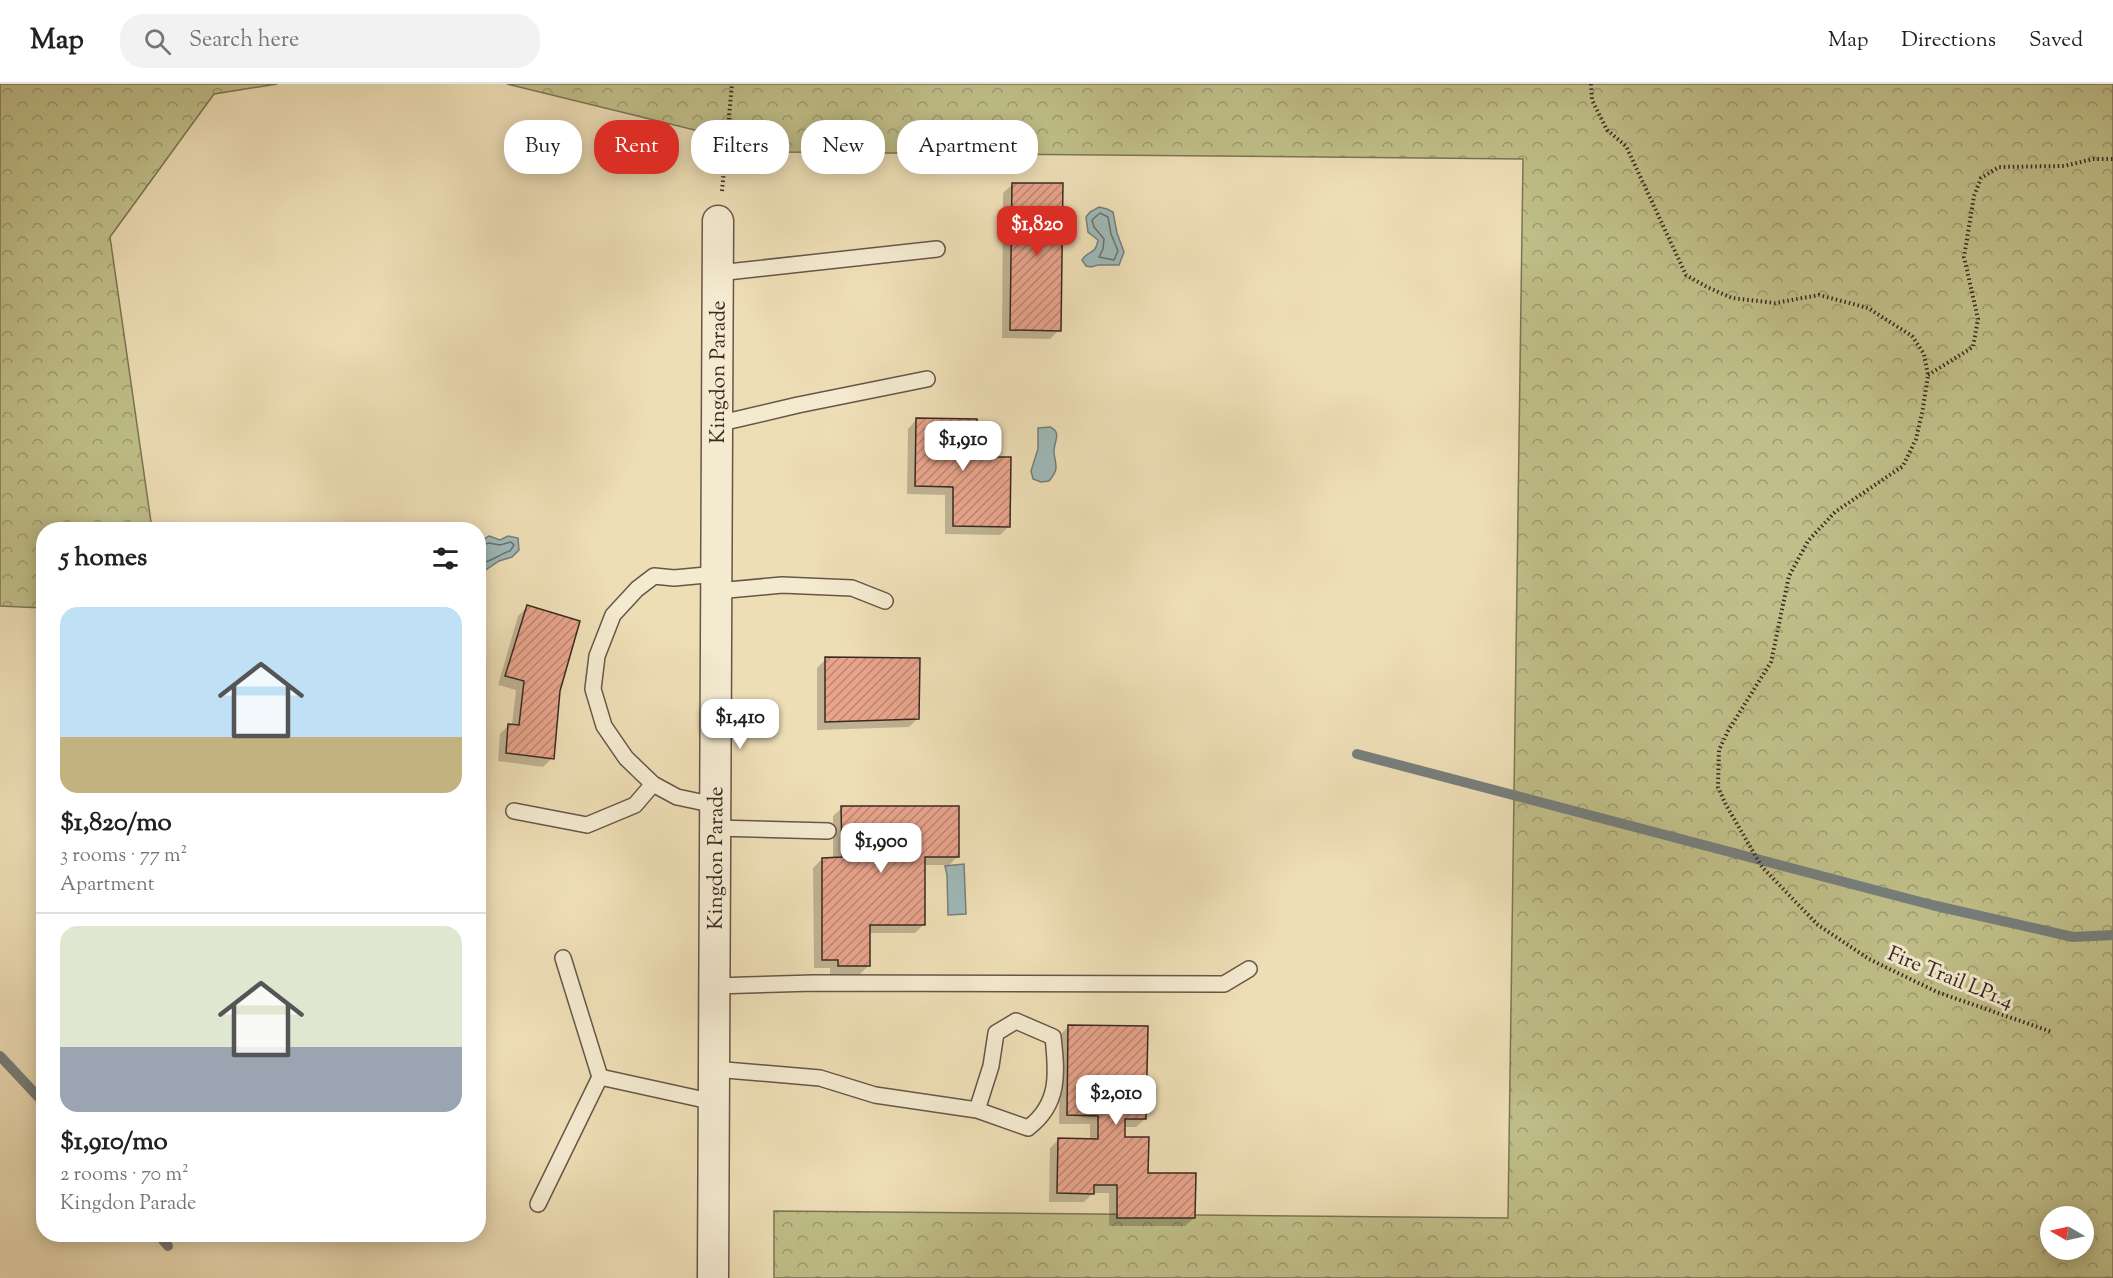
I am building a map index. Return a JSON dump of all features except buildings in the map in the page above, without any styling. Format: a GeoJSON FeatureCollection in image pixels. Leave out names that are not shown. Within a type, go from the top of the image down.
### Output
{"type":"FeatureCollection","features":[{"type":"Feature","properties":{"kind":"street","name":"Kingdon Parade"},"geometry":{"type":"LineString","coordinates":[[713,1278],[718,221]]}},
{"type":"Feature","properties":{"kind":"lane"},"geometry":{"type":"LineString","coordinates":[[718,273],[937,249]]}},
{"type":"Feature","properties":{"kind":"lane"},"geometry":{"type":"LineString","coordinates":[[717,424],[927,379]]}},
{"type":"Feature","properties":{"kind":"lane"},"geometry":{"type":"LineString","coordinates":[[828,831],[715,816],[653,784],[626,758],[604,726],[593,689],[597,656],[614,615],[637,589],[654,576],[717,583],[852,588],[885,601]]}},
{"type":"Feature","properties":{"kind":"lane"},"geometry":{"type":"LineString","coordinates":[[514,811],[587,825],[635,805],[653,784]]}},
{"type":"Feature","properties":{"kind":"lane"},"geometry":{"type":"LineString","coordinates":[[538,1204],[600,1077],[563,958]]}},
{"type":"Feature","properties":{"kind":"lane"},"geometry":{"type":"LineString","coordinates":[[714,986],[814,983],[1224,984],[1249,969]]}},
{"type":"Feature","properties":{"kind":"lane"},"geometry":{"type":"LineString","coordinates":[[714,1069],[820,1078],[875,1095],[977,1110],[1028,1128],[1042,1118],[1053,1097],[1056,1065],[1053,1037],[1016,1021],[996,1033],[991,1066],[977,1110]]}},
{"type":"Feature","properties":{"kind":"lane"},"geometry":{"type":"LineString","coordinates":[[600,1077],[714,1102]]}},
{"type":"Feature","properties":{"kind":"path"},"geometry":{"type":"LineString","coordinates":[[718,221],[732,84]]}},
{"type":"Feature","properties":{"kind":"path","name":"Fire Trail LP1.4"},"geometry":{"type":"LineString","coordinates":[[1592,84],[1592,100],[1606,130],[1626,146],[1686,275],[1732,298],[1775,303],[1819,295],[1869,309],[1912,336],[1924,354],[1928,375],[1916,439],[1903,466],[1835,512],[1808,542],[1789,576],[1771,662],[1728,731],[1719,750],[1718,787],[1726,805],[1762,867],[1818,925],[1869,959],[1937,992],[2052,1032]]}},
{"type":"Feature","properties":{"kind":"path"},"geometry":{"type":"LineString","coordinates":[[1928,375],[1973,347],[1978,319],[1964,257],[1974,195],[1981,178],[1999,167],[2064,166],[2093,159],[2113,159]]}},
{"type":"Feature","properties":{"kind":"green space"},"geometry":{"type":"Polygon","coordinates":[[[0,84],[277,84],[214,94],[110,237],[151,522],[36,522],[36,608],[0,606],[0,84]]]}},
{"type":"Feature","properties":{"kind":"green space"},"geometry":{"type":"Polygon","coordinates":[[[507,84],[2113,84],[2113,1278],[774,1278],[774,1211],[1508,1218],[1523,159],[1038,154],[1038,120],[897,120],[897,153],[885,153],[885,120],[801,120],[801,152],[789,152],[789,120],[691,120],[691,129],[679,126],[679,120],[654,120],[507,84]]]}},
{"type":"Feature","properties":{"kind":"water"},"geometry":{"type":"Polygon","coordinates":[[[1099,207],[1113,212],[1124,252],[1119,265],[1091,267],[1086,266],[1082,260],[1097,245],[1098,240],[1088,232],[1086,217],[1099,207]]]}},
{"type":"Feature","properties":{"kind":"water"},"geometry":{"type":"Polygon","coordinates":[[[1050,427],[1057,435],[1054,449],[1056,468],[1049,481],[1041,482],[1033,479],[1031,471],[1038,449],[1038,428],[1050,427]]]}},
{"type":"Feature","properties":{"kind":"water"},"geometry":{"type":"Polygon","coordinates":[[[489,536],[500,540],[508,536],[518,538],[519,550],[512,557],[499,561],[486,570],[486,538],[489,536]]]}},
{"type":"Feature","properties":{"kind":"water"},"geometry":{"type":"Polygon","coordinates":[[[964,864],[966,914],[948,915],[945,866],[964,864]]]}},
{"type":"Feature","properties":{"kind":"waterway"},"geometry":{"type":"LineString","coordinates":[[1357,754],[1932,905],[2073,937],[2113,935]]}},
{"type":"Feature","properties":{"kind":"waterway"},"geometry":{"type":"LineString","coordinates":[[0,1056],[36,1094]]}},
{"type":"Feature","properties":{"kind":"waterway"},"geometry":{"type":"LineString","coordinates":[[165,1242],[168,1246]]}}]}
